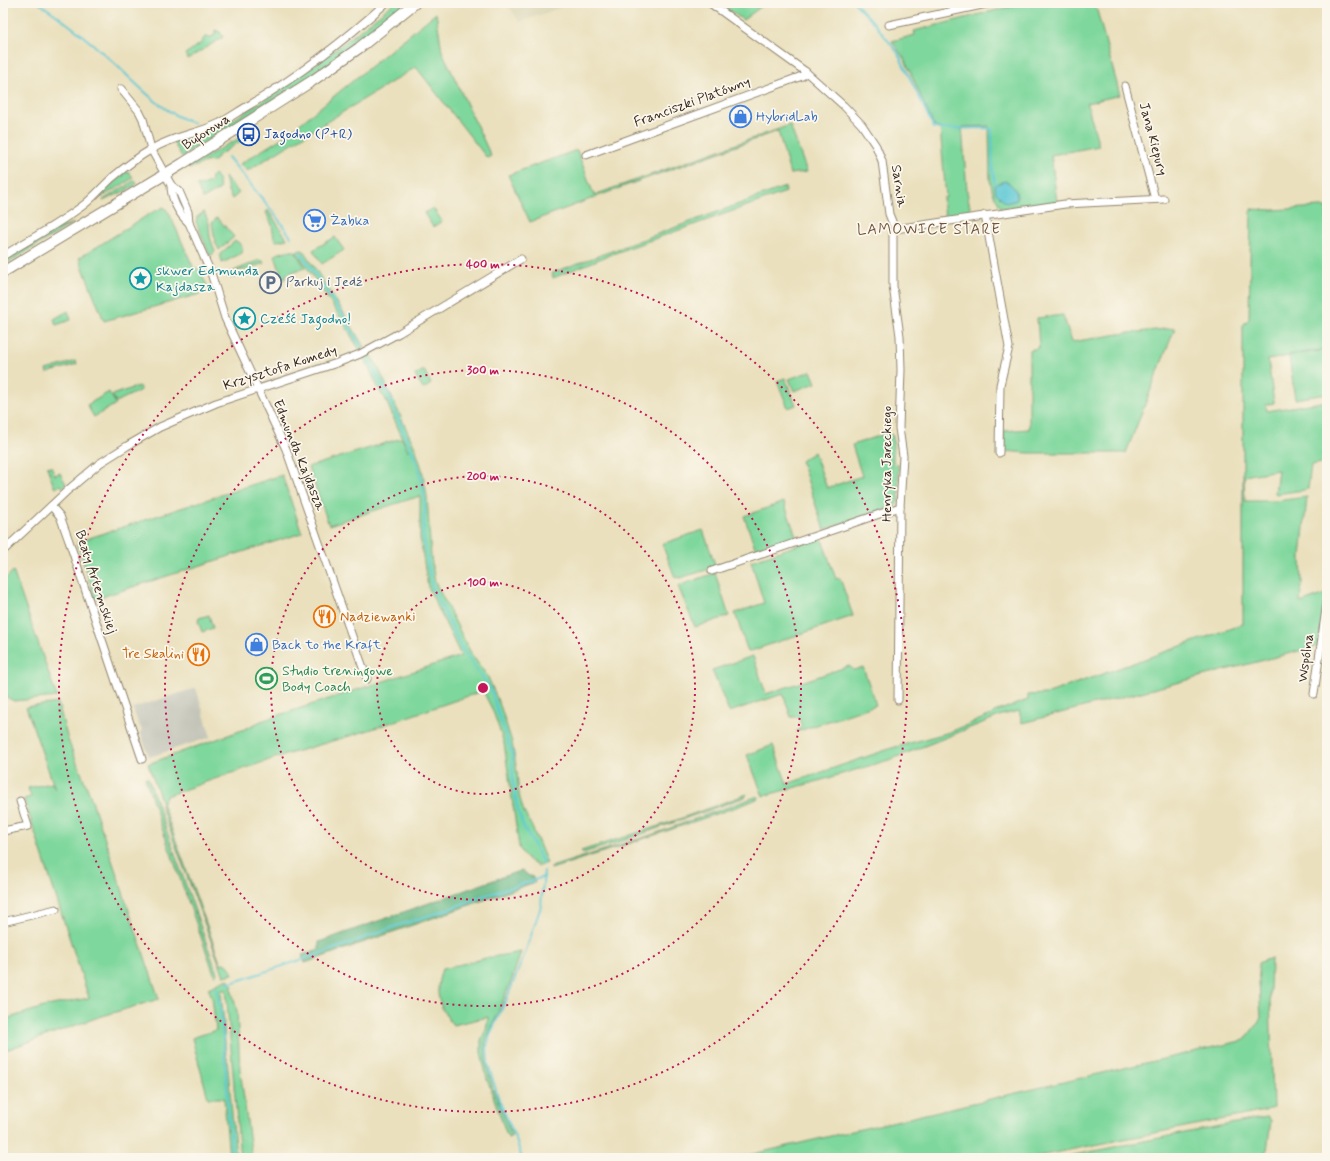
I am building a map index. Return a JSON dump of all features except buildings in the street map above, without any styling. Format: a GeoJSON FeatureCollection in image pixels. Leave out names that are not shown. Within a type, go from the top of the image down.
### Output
{"type":"FeatureCollection","features":[{"type":"Feature","properties":{"kind":"main road","name":"Buforowa"},"geometry":{"type":"LineString","coordinates":[[3,272],[165,174],[328,71],[415,3]]}},
{"type":"Feature","properties":{"kind":"street","name":"Buforowa"},"geometry":{"type":"LineString","coordinates":[[3,256],[77,210],[96,195],[110,180],[127,166],[152,149],[167,141],[220,123],[287,82],[322,57],[377,6],[386,3]]}},
{"type":"Feature","properties":{"kind":"street","name":"Sarnia"},"geometry":{"type":"LineString","coordinates":[[710,3],[806,72],[854,116],[868,133],[876,146],[882,161],[889,214],[895,229],[1065,204],[1164,199]]}},
{"type":"Feature","properties":{"kind":"street"},"geometry":{"type":"LineString","coordinates":[[889,25],[992,3]]}},
{"type":"Feature","properties":{"kind":"street","name":"Franciszki Platówny"},"geometry":{"type":"LineString","coordinates":[[586,155],[802,76],[806,72]]}},
{"type":"Feature","properties":{"kind":"street","name":"Jana Kiepury"},"geometry":{"type":"LineString","coordinates":[[1125,86],[1156,199]]}},
{"type":"Feature","properties":{"kind":"street","name":"Edmunda Kajdasza"},"geometry":{"type":"LineString","coordinates":[[121,89],[141,115],[152,149],[171,184],[171,195],[182,217],[189,223],[211,273],[225,318],[286,449],[368,679]]}},
{"type":"Feature","properties":{"kind":"street"},"geometry":{"type":"LineString","coordinates":[[985,215],[1008,347],[1000,385],[1000,454]]}},
{"type":"Feature","properties":{"kind":"street","name":"Henryka Jareckiego"},"geometry":{"type":"LineString","coordinates":[[895,229],[892,233],[893,286],[900,336],[901,370],[899,428],[903,456],[900,507],[898,700]]}},
{"type":"Feature","properties":{"kind":"street","name":"Krzysztofa Komedy"},"geometry":{"type":"LineString","coordinates":[[3,551],[100,464],[144,436],[193,412],[360,354],[399,333],[521,259]]}},
{"type":"Feature","properties":{"kind":"street","name":"Beaty Artemskiej"},"geometry":{"type":"LineString","coordinates":[[52,506],[60,516],[69,541],[142,760]]}},
{"type":"Feature","properties":{"kind":"street"},"geometry":{"type":"LineString","coordinates":[[712,571],[900,507]]}},
{"type":"Feature","properties":{"kind":"street","name":"Wspólna"},"geometry":{"type":"LineString","coordinates":[[1314,694],[1327,602]]}},
{"type":"Feature","properties":{"kind":"street"},"geometry":{"type":"LineString","coordinates":[[3,831],[28,826],[20,801]]}},
{"type":"Feature","properties":{"kind":"street"},"geometry":{"type":"LineString","coordinates":[[3,922],[56,909]]}},
{"type":"Feature","properties":{"kind":"shaded area"},"geometry":{"type":"Polygon","coordinates":[[[506,3],[573,3],[520,22],[506,3]]]}},
{"type":"Feature","properties":{"kind":"shaded area"},"geometry":{"type":"Polygon","coordinates":[[[196,688],[211,737],[149,757],[140,732],[142,730],[133,708],[196,688]]]}},
{"type":"Feature","properties":{"kind":"green space"},"geometry":{"type":"Polygon","coordinates":[[[394,3],[407,3],[324,68],[192,150],[190,149],[190,152],[182,157],[173,142],[213,130],[240,115],[314,66],[394,3]]]}},
{"type":"Feature","properties":{"kind":"green space"},"geometry":{"type":"Polygon","coordinates":[[[719,3],[766,3],[743,20],[719,3]]]}},
{"type":"Feature","properties":{"kind":"green space"},"geometry":{"type":"Polygon","coordinates":[[[1024,3],[1095,3],[1120,95],[1087,103],[1099,146],[1051,155],[1057,202],[1001,208],[993,193],[990,180],[989,126],[962,127],[967,191],[971,213],[945,218],[943,198],[946,197],[940,128],[937,128],[933,124],[905,60],[892,41],[915,35],[914,31],[1024,3]]]}},
{"type":"Feature","properties":{"kind":"green space"},"geometry":{"type":"Polygon","coordinates":[[[436,13],[442,51],[491,156],[487,158],[416,67],[247,171],[240,164],[285,136],[436,13]]]}},
{"type":"Feature","properties":{"kind":"green space"},"geometry":{"type":"Polygon","coordinates":[[[215,30],[220,32],[223,37],[188,59],[185,54],[200,44],[205,37],[215,35],[215,30]]]}},
{"type":"Feature","properties":{"kind":"green space"},"geometry":{"type":"Polygon","coordinates":[[[790,125],[807,172],[790,174],[778,131],[530,222],[508,175],[577,150],[594,195],[790,125]]]}},
{"type":"Feature","properties":{"kind":"green space"},"geometry":{"type":"Polygon","coordinates":[[[240,138],[241,141],[219,155],[214,161],[205,162],[189,169],[188,167],[240,138]]]}},
{"type":"Feature","properties":{"kind":"green space"},"geometry":{"type":"Polygon","coordinates":[[[126,172],[130,173],[133,178],[102,197],[100,196],[121,176],[124,176],[123,174],[126,172]]]}},
{"type":"Feature","properties":{"kind":"green space"},"geometry":{"type":"Polygon","coordinates":[[[214,174],[218,179],[220,189],[203,199],[197,186],[212,181],[211,177],[214,174]]]}},
{"type":"Feature","properties":{"kind":"green space"},"geometry":{"type":"Polygon","coordinates":[[[225,177],[239,193],[232,199],[228,191],[225,177]]]}},
{"type":"Feature","properties":{"kind":"green space"},"geometry":{"type":"Polygon","coordinates":[[[135,180],[137,184],[103,201],[125,186],[126,188],[128,187],[127,185],[135,180]]]}},
{"type":"Feature","properties":{"kind":"green space"},"geometry":{"type":"Polygon","coordinates":[[[785,187],[786,192],[612,254],[553,278],[552,273],[785,187]]]}},
{"type":"Feature","properties":{"kind":"green space","name":"skwer Edmunda Kajdasza"},"geometry":{"type":"Polygon","coordinates":[[[164,207],[169,213],[194,269],[197,268],[199,270],[210,291],[104,321],[79,258],[151,213],[164,207]]]}},
{"type":"Feature","properties":{"kind":"green space"},"geometry":{"type":"Polygon","coordinates":[[[1327,207],[1327,349],[1289,355],[1327,350],[1327,394],[1295,399],[1289,356],[1268,360],[1274,403],[1266,405],[1267,411],[1327,401],[1327,462],[1311,465],[1308,489],[1304,490],[1276,494],[1278,470],[1244,476],[1245,501],[1275,501],[1307,497],[1301,557],[1302,582],[1300,603],[1326,594],[1318,646],[1022,723],[1019,711],[1002,715],[892,759],[763,796],[747,755],[773,745],[787,784],[892,748],[950,732],[991,715],[994,712],[1028,700],[1028,695],[1046,694],[1243,624],[1243,325],[1249,319],[1251,209],[1273,210],[1327,207]]]}},
{"type":"Feature","properties":{"kind":"green space"},"geometry":{"type":"Polygon","coordinates":[[[433,208],[442,221],[433,227],[424,213],[433,208]]]}},
{"type":"Feature","properties":{"kind":"green space"},"geometry":{"type":"Polygon","coordinates":[[[268,210],[287,239],[277,241],[274,239],[272,225],[266,212],[268,210]]]}},
{"type":"Feature","properties":{"kind":"green space"},"geometry":{"type":"Polygon","coordinates":[[[204,212],[209,223],[210,237],[215,252],[210,256],[196,222],[197,217],[204,212]]]}},
{"type":"Feature","properties":{"kind":"green space"},"geometry":{"type":"Polygon","coordinates":[[[217,217],[234,237],[219,250],[215,241],[212,223],[217,217]]]}},
{"type":"Feature","properties":{"kind":"green space"},"geometry":{"type":"Polygon","coordinates":[[[73,223],[3,266],[3,261],[26,246],[28,247],[27,245],[53,230],[73,223]]]}},
{"type":"Feature","properties":{"kind":"green space"},"geometry":{"type":"Polygon","coordinates":[[[335,237],[344,250],[322,264],[313,250],[335,237]]]}},
{"type":"Feature","properties":{"kind":"green space"},"geometry":{"type":"Polygon","coordinates":[[[235,241],[241,246],[243,250],[242,253],[222,263],[220,254],[235,241]]]}},
{"type":"Feature","properties":{"kind":"green space"},"geometry":{"type":"Polygon","coordinates":[[[303,250],[364,347],[359,349],[342,320],[296,251],[303,250]]]}},
{"type":"Feature","properties":{"kind":"green space"},"geometry":{"type":"Polygon","coordinates":[[[286,251],[295,251],[305,267],[285,275],[286,278],[283,280],[275,256],[286,251]]]}},
{"type":"Feature","properties":{"kind":"green space"},"geometry":{"type":"Polygon","coordinates":[[[260,260],[263,261],[264,264],[250,267],[251,269],[237,271],[237,277],[229,278],[226,276],[229,273],[260,260]]]}},
{"type":"Feature","properties":{"kind":"green space"},"geometry":{"type":"Polygon","coordinates":[[[68,311],[71,320],[56,325],[54,319],[68,311]]]}},
{"type":"Feature","properties":{"kind":"green space"},"geometry":{"type":"Polygon","coordinates":[[[1063,315],[1072,342],[1119,334],[1175,328],[1126,453],[1028,453],[1004,451],[1004,431],[1029,429],[1029,350],[1039,348],[1037,318],[1063,315]]]}},
{"type":"Feature","properties":{"kind":"green space"},"geometry":{"type":"Polygon","coordinates":[[[370,355],[377,365],[416,450],[422,469],[427,496],[431,557],[435,582],[472,655],[488,677],[501,708],[512,742],[519,795],[524,812],[547,863],[539,866],[532,863],[519,847],[504,743],[493,711],[483,691],[366,731],[275,758],[180,791],[166,796],[162,803],[148,764],[245,729],[261,721],[461,656],[428,587],[420,538],[420,496],[329,525],[308,467],[402,438],[408,451],[384,396],[382,395],[364,358],[370,355]]]}},
{"type":"Feature","properties":{"kind":"green space"},"geometry":{"type":"Polygon","coordinates":[[[76,361],[77,364],[47,373],[46,370],[76,361]]]}},
{"type":"Feature","properties":{"kind":"green space"},"geometry":{"type":"Polygon","coordinates":[[[424,370],[431,384],[423,389],[415,375],[424,370]]]}},
{"type":"Feature","properties":{"kind":"green space"},"geometry":{"type":"Polygon","coordinates":[[[811,371],[816,383],[794,391],[789,379],[811,371]]]}},
{"type":"Feature","properties":{"kind":"green space"},"geometry":{"type":"Polygon","coordinates":[[[785,378],[796,405],[788,408],[777,381],[785,378]]]}},
{"type":"Feature","properties":{"kind":"green space"},"geometry":{"type":"Polygon","coordinates":[[[139,386],[141,390],[116,402],[112,395],[139,386]]]}},
{"type":"Feature","properties":{"kind":"green space"},"geometry":{"type":"Polygon","coordinates":[[[109,392],[116,404],[94,417],[87,405],[109,392]]]}},
{"type":"Feature","properties":{"kind":"green space"},"geometry":{"type":"Polygon","coordinates":[[[888,433],[893,436],[893,465],[898,464],[899,500],[895,506],[824,530],[801,461],[814,452],[827,488],[862,476],[852,445],[888,433]]]}},
{"type":"Feature","properties":{"kind":"green space"},"geometry":{"type":"Polygon","coordinates":[[[51,466],[55,475],[60,473],[66,484],[63,487],[60,485],[56,488],[54,487],[47,467],[51,466]]]}},
{"type":"Feature","properties":{"kind":"green space"},"geometry":{"type":"Polygon","coordinates":[[[282,475],[302,533],[95,599],[77,542],[282,475]]]}},
{"type":"Feature","properties":{"kind":"green space"},"geometry":{"type":"Polygon","coordinates":[[[784,502],[797,539],[757,553],[744,516],[784,502]]]}},
{"type":"Feature","properties":{"kind":"green space"},"geometry":{"type":"Polygon","coordinates":[[[703,530],[716,567],[680,578],[675,577],[662,544],[703,530]]]}},
{"type":"Feature","properties":{"kind":"green space"},"geometry":{"type":"Polygon","coordinates":[[[821,537],[836,579],[840,578],[853,616],[748,652],[735,613],[764,603],[751,561],[821,537]]]}},
{"type":"Feature","properties":{"kind":"green space"},"geometry":{"type":"Polygon","coordinates":[[[13,571],[57,697],[14,701],[8,698],[3,684],[3,581],[13,571]]]}},
{"type":"Feature","properties":{"kind":"green space"},"geometry":{"type":"Polygon","coordinates":[[[715,573],[729,616],[695,627],[678,586],[715,573]]]}},
{"type":"Feature","properties":{"kind":"green space"},"geometry":{"type":"Polygon","coordinates":[[[209,615],[213,628],[202,632],[198,621],[199,618],[209,615]]]}},
{"type":"Feature","properties":{"kind":"green space"},"geometry":{"type":"Polygon","coordinates":[[[753,656],[766,694],[849,666],[854,670],[863,667],[876,705],[796,732],[802,726],[798,717],[791,717],[783,694],[729,712],[712,670],[753,656]]]}},
{"type":"Feature","properties":{"kind":"green space"},"geometry":{"type":"Polygon","coordinates":[[[58,703],[68,740],[90,795],[159,999],[96,1018],[3,1051],[3,1020],[47,1006],[89,998],[24,799],[31,797],[28,788],[52,783],[55,789],[26,707],[58,703]]]}},
{"type":"Feature","properties":{"kind":"green space"},"geometry":{"type":"Polygon","coordinates":[[[145,778],[148,778],[217,973],[215,976],[162,828],[145,778]]]}},
{"type":"Feature","properties":{"kind":"green space"},"geometry":{"type":"Polygon","coordinates":[[[747,794],[745,797],[622,841],[583,853],[581,851],[671,822],[747,794]]]}},
{"type":"Feature","properties":{"kind":"green space"},"geometry":{"type":"Polygon","coordinates":[[[758,796],[759,798],[745,804],[551,869],[551,867],[654,834],[758,796]]]}},
{"type":"Feature","properties":{"kind":"green space"},"geometry":{"type":"Polygon","coordinates":[[[162,803],[220,963],[228,966],[233,974],[224,976],[161,806],[162,803]]]}},
{"type":"Feature","properties":{"kind":"green space"},"geometry":{"type":"Polygon","coordinates":[[[522,870],[529,876],[532,876],[535,882],[305,963],[302,955],[319,949],[319,942],[522,870]]]}},
{"type":"Feature","properties":{"kind":"green space"},"geometry":{"type":"Polygon","coordinates":[[[521,952],[511,982],[485,1043],[486,1062],[493,1089],[512,1136],[508,1138],[487,1079],[481,1052],[481,1040],[486,1030],[488,1017],[453,1025],[441,1005],[438,985],[442,969],[486,958],[521,952]]]}},
{"type":"Feature","properties":{"kind":"green space"},"geometry":{"type":"Polygon","coordinates":[[[1271,958],[1270,993],[1273,1107],[1265,1111],[1029,1158],[736,1158],[1245,1040],[1261,1018],[1258,963],[1271,958]]]}},
{"type":"Feature","properties":{"kind":"green space"},"geometry":{"type":"Polygon","coordinates":[[[228,979],[233,987],[231,988],[237,1011],[240,1069],[252,1158],[240,1158],[226,989],[221,991],[236,1158],[229,1158],[224,1098],[208,1098],[192,1038],[216,1030],[212,997],[208,988],[228,979]]]}},
{"type":"Feature","properties":{"kind":"green space"},"geometry":{"type":"Polygon","coordinates":[[[1267,1117],[1271,1120],[1266,1158],[1059,1158],[1230,1124],[1267,1117]]]}},
{"type":"Feature","properties":{"kind":"water"},"geometry":{"type":"Polygon","coordinates":[[[1005,181],[1014,188],[1017,194],[1017,200],[1006,203],[996,193],[994,185],[1005,181]]]}},
{"type":"Feature","properties":{"kind":"waterway"},"geometry":{"type":"LineString","coordinates":[[39,3],[87,39],[150,97],[172,113],[194,123]]}},
{"type":"Feature","properties":{"kind":"waterway"},"geometry":{"type":"LineString","coordinates":[[855,3],[874,23],[898,53],[934,128],[988,128],[992,130],[993,171],[995,184]]}},
{"type":"Feature","properties":{"kind":"waterway"},"geometry":{"type":"LineString","coordinates":[[228,157],[273,212],[291,237]]}},
{"type":"Feature","properties":{"kind":"waterway"},"geometry":{"type":"LineString","coordinates":[[301,253],[342,314],[360,345]]}},
{"type":"Feature","properties":{"kind":"waterway"},"geometry":{"type":"LineString","coordinates":[[368,360],[385,389],[417,463],[423,487],[425,507],[423,535],[432,587],[462,649],[490,688],[512,754],[513,781],[518,811],[524,828],[537,850],[543,864]]}},
{"type":"Feature","properties":{"kind":"waterway"},"geometry":{"type":"LineString","coordinates":[[522,1158],[499,1100],[488,1064],[487,1045],[491,1032],[507,998],[525,953],[541,906],[544,871]]}},
{"type":"Feature","properties":{"kind":"waterway"},"geometry":{"type":"LineString","coordinates":[[228,984],[328,951],[483,896],[544,877]]}},
{"type":"Feature","properties":{"kind":"waterway"},"geometry":{"type":"LineString","coordinates":[[217,988],[222,1026],[232,1158]]}},
{"type":"Feature","properties":{"kind":"place","name":"HybridLab"},"geometry":{"type":"Point","coordinates":[741,117]}},
{"type":"Feature","properties":{"kind":"place","name":"Jagodno (P+R)"},"geometry":{"type":"Point","coordinates":[249,134]}},
{"type":"Feature","properties":{"kind":"place","name":"Żabka"},"geometry":{"type":"Point","coordinates":[315,221]}},
{"type":"Feature","properties":{"kind":"place","name":"skwer Edmunda Kajdasza"},"geometry":{"type":"Point","coordinates":[140,279]}},
{"type":"Feature","properties":{"kind":"place","name":"Parkuj i Jedź"},"geometry":{"type":"Point","coordinates":[271,282]}},
{"type":"Feature","properties":{"kind":"place","name":"Cześć Jagodno!"},"geometry":{"type":"Point","coordinates":[244,319]}},
{"type":"Feature","properties":{"kind":"place","name":"Nadziewanki"},"geometry":{"type":"Point","coordinates":[325,617]}},
{"type":"Feature","properties":{"kind":"place","name":"Back to the Kraft"},"geometry":{"type":"Point","coordinates":[257,645]}},
{"type":"Feature","properties":{"kind":"place","name":"Tre Skalini"},"geometry":{"type":"Point","coordinates":[199,654]}},
{"type":"Feature","properties":{"kind":"place","name":"Studio treningowe Body Coach"},"geometry":{"type":"Point","coordinates":[266,679]}},
{"type":"Feature","properties":{"kind":"district","name":"LAMOWICE STARE"},"geometry":{"type":"Point","coordinates":[929,230]}}]}
